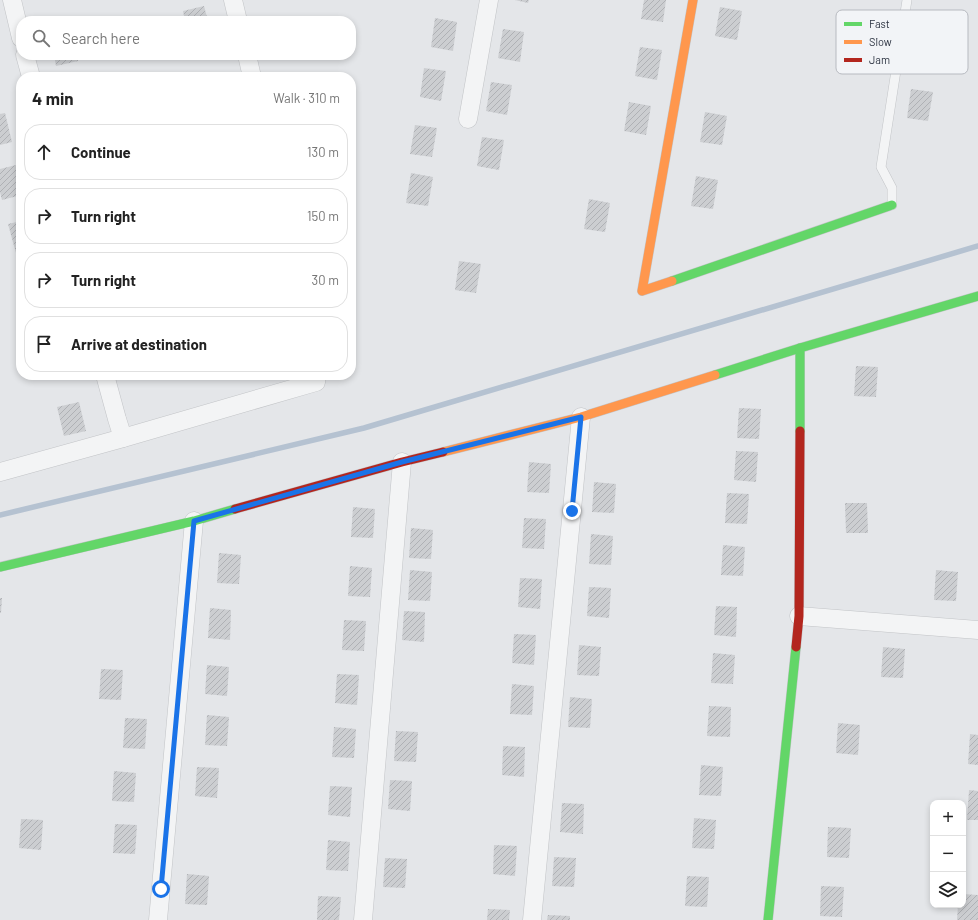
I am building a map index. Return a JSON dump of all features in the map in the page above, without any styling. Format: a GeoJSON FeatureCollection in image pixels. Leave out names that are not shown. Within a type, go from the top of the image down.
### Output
{"type":"FeatureCollection","features":[{"type":"Feature","properties":{"kind":"street"},"geometry":{"type":"LineString","coordinates":[[12,0],[16,17]]}},
{"type":"Feature","properties":{"kind":"street"},"geometry":{"type":"LineString","coordinates":[[233,0],[237,16]]}},
{"type":"Feature","properties":{"kind":"street"},"geometry":{"type":"LineString","coordinates":[[468,118],[489,0]]}},
{"type":"Feature","properties":{"kind":"street"},"geometry":{"type":"LineString","coordinates":[[693,0],[642,291],[892,205]]}},
{"type":"Feature","properties":{"kind":"street"},"geometry":{"type":"LineString","coordinates":[[26,60],[30,72]]}},
{"type":"Feature","properties":{"kind":"street"},"geometry":{"type":"LineString","coordinates":[[248,60],[251,72]]}},
{"type":"Feature","properties":{"kind":"street"},"geometry":{"type":"LineString","coordinates":[[0,567],[194,521],[402,462],[581,417],[800,348],[978,296]]}},
{"type":"Feature","properties":{"kind":"street"},"geometry":{"type":"LineString","coordinates":[[768,920],[799,616],[800,348]]}},
{"type":"Feature","properties":{"kind":"street"},"geometry":{"type":"LineString","coordinates":[[106,380],[116,419],[123,438]]}},
{"type":"Feature","properties":{"kind":"street"},"geometry":{"type":"LineString","coordinates":[[0,472],[316,382],[316,380]]}},
{"type":"Feature","properties":{"kind":"street"},"geometry":{"type":"LineString","coordinates":[[532,920],[581,417]]}},
{"type":"Feature","properties":{"kind":"street"},"geometry":{"type":"LineString","coordinates":[[363,920],[402,462]]}},
{"type":"Feature","properties":{"kind":"street"},"geometry":{"type":"LineString","coordinates":[[158,920],[194,521]]}},
{"type":"Feature","properties":{"kind":"street"},"geometry":{"type":"LineString","coordinates":[[799,616],[978,630]]}},
{"type":"Feature","properties":{"kind":"lane"},"geometry":{"type":"LineString","coordinates":[[905,10],[907,0]]}},
{"type":"Feature","properties":{"kind":"lane"},"geometry":{"type":"LineString","coordinates":[[892,205],[892,188],[881,167],[895,74]]}},
{"type":"Feature","properties":{"kind":"building"},"geometry":{"type":"Polygon","coordinates":[[[515,0],[529,0],[528,3],[515,0]]]}},
{"type":"Feature","properties":{"kind":"building"},"geometry":{"type":"Polygon","coordinates":[[[644,0],[666,0],[663,22],[641,19],[644,0]]]}},
{"type":"Feature","properties":{"kind":"building"},"geometry":{"type":"Polygon","coordinates":[[[204,6],[207,16],[184,16],[183,11],[204,6]]]}},
{"type":"Feature","properties":{"kind":"building"},"geometry":{"type":"Polygon","coordinates":[[[720,7],[742,11],[737,40],[715,36],[720,7]]]}},
{"type":"Feature","properties":{"kind":"building"},"geometry":{"type":"Polygon","coordinates":[[[435,18],[457,22],[453,51],[431,47],[435,18]]]}},
{"type":"Feature","properties":{"kind":"building"},"geometry":{"type":"Polygon","coordinates":[[[503,29],[524,32],[520,62],[498,58],[503,29]]]}},
{"type":"Feature","properties":{"kind":"building"},"geometry":{"type":"Polygon","coordinates":[[[640,47],[662,50],[657,80],[635,76],[640,47]]]}},
{"type":"Feature","properties":{"kind":"building"},"geometry":{"type":"Polygon","coordinates":[[[55,60],[78,60],[78,61],[56,66],[55,60]]]}},
{"type":"Feature","properties":{"kind":"building"},"geometry":{"type":"Polygon","coordinates":[[[424,68],[446,71],[441,101],[420,97],[424,68]]]}},
{"type":"Feature","properties":{"kind":"building"},"geometry":{"type":"Polygon","coordinates":[[[491,82],[512,85],[507,115],[486,111],[491,82]]]}},
{"type":"Feature","properties":{"kind":"building"},"geometry":{"type":"Polygon","coordinates":[[[911,89],[933,92],[928,121],[907,118],[911,89]]]}},
{"type":"Feature","properties":{"kind":"building"},"geometry":{"type":"Polygon","coordinates":[[[629,102],[651,106],[646,135],[624,131],[629,102]]]}},
{"type":"Feature","properties":{"kind":"building"},"geometry":{"type":"Polygon","coordinates":[[[705,112],[727,116],[722,145],[700,142],[705,112]]]}},
{"type":"Feature","properties":{"kind":"building"},"geometry":{"type":"Polygon","coordinates":[[[5,113],[12,142],[0,145],[0,114],[5,113]]]}},
{"type":"Feature","properties":{"kind":"building"},"geometry":{"type":"Polygon","coordinates":[[[415,125],[437,128],[432,157],[410,154],[415,125]]]}},
{"type":"Feature","properties":{"kind":"building"},"geometry":{"type":"Polygon","coordinates":[[[482,137],[504,140],[499,170],[477,166],[482,137]]]}},
{"type":"Feature","properties":{"kind":"building"},"geometry":{"type":"Polygon","coordinates":[[[16,165],[16,196],[2,200],[0,192],[0,169],[16,165]]]}},
{"type":"Feature","properties":{"kind":"building"},"geometry":{"type":"Polygon","coordinates":[[[411,173],[433,177],[428,206],[406,203],[411,173]]]}},
{"type":"Feature","properties":{"kind":"building"},"geometry":{"type":"Polygon","coordinates":[[[696,176],[718,180],[713,209],[691,206],[696,176]]]}},
{"type":"Feature","properties":{"kind":"building"},"geometry":{"type":"Polygon","coordinates":[[[589,199],[610,203],[605,232],[584,229],[589,199]]]}},
{"type":"Feature","properties":{"kind":"building"},"geometry":{"type":"Polygon","coordinates":[[[16,222],[16,253],[8,224],[16,222]]]}},
{"type":"Feature","properties":{"kind":"building"},"geometry":{"type":"Polygon","coordinates":[[[459,261],[481,264],[476,293],[455,290],[459,261]]]}},
{"type":"Feature","properties":{"kind":"building"},"geometry":{"type":"Polygon","coordinates":[[[856,366],[878,367],[876,397],[854,396],[856,366]]]}},
{"type":"Feature","properties":{"kind":"building"},"geometry":{"type":"Polygon","coordinates":[[[79,402],[86,431],[64,436],[57,407],[79,402]]]}},
{"type":"Feature","properties":{"kind":"building"},"geometry":{"type":"Polygon","coordinates":[[[739,408],[761,409],[759,439],[737,438],[739,408]]]}},
{"type":"Feature","properties":{"kind":"building"},"geometry":{"type":"Polygon","coordinates":[[[736,451],[758,452],[756,482],[734,480],[736,451]]]}},
{"type":"Feature","properties":{"kind":"building"},"geometry":{"type":"Polygon","coordinates":[[[529,462],[551,464],[549,493],[527,492],[529,462]]]}},
{"type":"Feature","properties":{"kind":"building"},"geometry":{"type":"Polygon","coordinates":[[[594,482],[616,484],[614,513],[592,512],[594,482]]]}},
{"type":"Feature","properties":{"kind":"building"},"geometry":{"type":"Polygon","coordinates":[[[727,493],[749,494],[747,524],[725,523],[727,493]]]}},
{"type":"Feature","properties":{"kind":"building"},"geometry":{"type":"Polygon","coordinates":[[[845,503],[867,503],[868,533],[846,533],[845,503]]]}},
{"type":"Feature","properties":{"kind":"building"},"geometry":{"type":"Polygon","coordinates":[[[353,507],[375,509],[373,538],[351,537],[353,507]]]}},
{"type":"Feature","properties":{"kind":"building"},"geometry":{"type":"Polygon","coordinates":[[[524,518],[546,519],[544,549],[522,548],[524,518]]]}},
{"type":"Feature","properties":{"kind":"building"},"geometry":{"type":"Polygon","coordinates":[[[411,528],[433,530],[431,559],[409,558],[411,528]]]}},
{"type":"Feature","properties":{"kind":"building"},"geometry":{"type":"Polygon","coordinates":[[[591,534],[613,536],[611,565],[589,564],[591,534]]]}},
{"type":"Feature","properties":{"kind":"building"},"geometry":{"type":"Polygon","coordinates":[[[723,545],[745,547],[743,576],[721,575],[723,545]]]}},
{"type":"Feature","properties":{"kind":"building"},"geometry":{"type":"Polygon","coordinates":[[[219,553],[241,555],[239,584],[217,583],[219,553]]]}},
{"type":"Feature","properties":{"kind":"building"},"geometry":{"type":"Polygon","coordinates":[[[350,566],[372,568],[370,597],[348,596],[350,566]]]}},
{"type":"Feature","properties":{"kind":"building"},"geometry":{"type":"Polygon","coordinates":[[[410,570],[432,572],[430,601],[408,600],[410,570]]]}},
{"type":"Feature","properties":{"kind":"building"},"geometry":{"type":"Polygon","coordinates":[[[936,570],[958,572],[956,601],[934,600],[936,570]]]}},
{"type":"Feature","properties":{"kind":"building"},"geometry":{"type":"Polygon","coordinates":[[[520,578],[542,579],[540,609],[518,607],[520,578]]]}},
{"type":"Feature","properties":{"kind":"building"},"geometry":{"type":"Polygon","coordinates":[[[589,587],[611,588],[609,618],[587,616],[589,587]]]}},
{"type":"Feature","properties":{"kind":"building"},"geometry":{"type":"Polygon","coordinates":[[[0,598],[2,598],[1,613],[0,613],[0,598]]]}},
{"type":"Feature","properties":{"kind":"building"},"geometry":{"type":"Polygon","coordinates":[[[716,606],[737,607],[736,637],[714,635],[716,606]]]}},
{"type":"Feature","properties":{"kind":"building"},"geometry":{"type":"Polygon","coordinates":[[[210,608],[231,610],[230,640],[208,638],[210,608]]]}},
{"type":"Feature","properties":{"kind":"building"},"geometry":{"type":"Polygon","coordinates":[[[404,611],[425,612],[424,642],[402,640],[404,611]]]}},
{"type":"Feature","properties":{"kind":"building"},"geometry":{"type":"Polygon","coordinates":[[[344,620],[366,621],[364,651],[342,650],[344,620]]]}},
{"type":"Feature","properties":{"kind":"building"},"geometry":{"type":"Polygon","coordinates":[[[514,634],[536,635],[534,665],[512,663],[514,634]]]}},
{"type":"Feature","properties":{"kind":"building"},"geometry":{"type":"Polygon","coordinates":[[[579,645],[601,647],[599,676],[577,675],[579,645]]]}},
{"type":"Feature","properties":{"kind":"building"},"geometry":{"type":"Polygon","coordinates":[[[883,647],[905,649],[903,678],[881,677],[883,647]]]}},
{"type":"Feature","properties":{"kind":"building"},"geometry":{"type":"Polygon","coordinates":[[[713,653],[735,655],[733,684],[711,683],[713,653]]]}},
{"type":"Feature","properties":{"kind":"building"},"geometry":{"type":"Polygon","coordinates":[[[207,665],[229,667],[227,696],[205,694],[207,665]]]}},
{"type":"Feature","properties":{"kind":"building"},"geometry":{"type":"Polygon","coordinates":[[[101,669],[123,670],[121,700],[99,699],[101,669]]]}},
{"type":"Feature","properties":{"kind":"building"},"geometry":{"type":"Polygon","coordinates":[[[337,674],[359,675],[357,705],[335,703],[337,674]]]}},
{"type":"Feature","properties":{"kind":"building"},"geometry":{"type":"Polygon","coordinates":[[[512,684],[534,686],[532,715],[510,714],[512,684]]]}},
{"type":"Feature","properties":{"kind":"building"},"geometry":{"type":"Polygon","coordinates":[[[570,697],[592,699],[590,728],[568,727],[570,697]]]}},
{"type":"Feature","properties":{"kind":"building"},"geometry":{"type":"Polygon","coordinates":[[[709,706],[731,707],[730,737],[707,736],[709,706]]]}},
{"type":"Feature","properties":{"kind":"building"},"geometry":{"type":"Polygon","coordinates":[[[207,715],[229,717],[227,746],[205,745],[207,715]]]}},
{"type":"Feature","properties":{"kind":"building"},"geometry":{"type":"Polygon","coordinates":[[[125,718],[147,719],[145,749],[123,748],[125,718]]]}},
{"type":"Feature","properties":{"kind":"building"},"geometry":{"type":"Polygon","coordinates":[[[838,723],[860,725],[858,755],[836,753],[838,723]]]}},
{"type":"Feature","properties":{"kind":"building"},"geometry":{"type":"Polygon","coordinates":[[[334,727],[356,729],[354,758],[332,757],[334,727]]]}},
{"type":"Feature","properties":{"kind":"building"},"geometry":{"type":"Polygon","coordinates":[[[396,731],[418,732],[416,762],[394,761],[396,731]]]}},
{"type":"Feature","properties":{"kind":"building"},"geometry":{"type":"Polygon","coordinates":[[[970,734],[978,735],[978,765],[968,764],[970,734]]]}},
{"type":"Feature","properties":{"kind":"building"},"geometry":{"type":"Polygon","coordinates":[[[503,746],[525,747],[524,777],[502,775],[503,746]]]}},
{"type":"Feature","properties":{"kind":"building"},"geometry":{"type":"Polygon","coordinates":[[[701,765],[723,767],[721,796],[699,795],[701,765]]]}},
{"type":"Feature","properties":{"kind":"building"},"geometry":{"type":"Polygon","coordinates":[[[197,767],[219,768],[217,798],[195,796],[197,767]]]}},
{"type":"Feature","properties":{"kind":"building"},"geometry":{"type":"Polygon","coordinates":[[[114,771],[136,773],[134,802],[112,801],[114,771]]]}},
{"type":"Feature","properties":{"kind":"building"},"geometry":{"type":"Polygon","coordinates":[[[390,780],[412,781],[410,811],[388,809],[390,780]]]}},
{"type":"Feature","properties":{"kind":"building"},"geometry":{"type":"Polygon","coordinates":[[[330,786],[352,787],[350,817],[328,815],[330,786]]]}},
{"type":"Feature","properties":{"kind":"building"},"geometry":{"type":"Polygon","coordinates":[[[969,790],[978,791],[978,820],[967,820],[969,790]]]}},
{"type":"Feature","properties":{"kind":"building"},"geometry":{"type":"Polygon","coordinates":[[[562,803],[584,804],[583,834],[560,832],[562,803]]]}},
{"type":"Feature","properties":{"kind":"building"},"geometry":{"type":"Polygon","coordinates":[[[694,818],[716,820],[714,849],[692,848],[694,818]]]}},
{"type":"Feature","properties":{"kind":"building"},"geometry":{"type":"Polygon","coordinates":[[[21,819],[43,820],[41,850],[19,848],[21,819]]]}},
{"type":"Feature","properties":{"kind":"building"},"geometry":{"type":"Polygon","coordinates":[[[115,824],[137,825],[135,854],[113,853],[115,824]]]}},
{"type":"Feature","properties":{"kind":"building"},"geometry":{"type":"Polygon","coordinates":[[[828,827],[851,828],[849,858],[827,857],[828,827]]]}},
{"type":"Feature","properties":{"kind":"building"},"geometry":{"type":"Polygon","coordinates":[[[328,840],[350,842],[348,871],[326,870],[328,840]]]}},
{"type":"Feature","properties":{"kind":"building"},"geometry":{"type":"Polygon","coordinates":[[[494,845],[517,846],[515,876],[493,874],[494,845]]]}},
{"type":"Feature","properties":{"kind":"building"},"geometry":{"type":"Polygon","coordinates":[[[554,857],[576,858],[574,887],[552,886],[554,857]]]}},
{"type":"Feature","properties":{"kind":"building"},"geometry":{"type":"Polygon","coordinates":[[[385,858],[407,859],[405,888],[383,887],[385,858]]]}},
{"type":"Feature","properties":{"kind":"building"},"geometry":{"type":"Polygon","coordinates":[[[187,874],[209,876],[207,905],[185,904],[187,874]]]}},
{"type":"Feature","properties":{"kind":"building"},"geometry":{"type":"Polygon","coordinates":[[[687,876],[709,877],[707,907],[685,906],[687,876]]]}},
{"type":"Feature","properties":{"kind":"building"},"geometry":{"type":"Polygon","coordinates":[[[821,886],[844,887],[842,917],[820,916],[821,886]]]}},
{"type":"Feature","properties":{"kind":"building"},"geometry":{"type":"Polygon","coordinates":[[[966,894],[978,895],[978,920],[957,920],[958,908],[966,908],[966,894]]]}},
{"type":"Feature","properties":{"kind":"building"},"geometry":{"type":"Polygon","coordinates":[[[318,896],[341,897],[339,920],[317,920],[318,896]]]}},
{"type":"Feature","properties":{"kind":"building"},"geometry":{"type":"Polygon","coordinates":[[[488,909],[510,910],[509,920],[487,920],[488,909]]]}},
{"type":"Feature","properties":{"kind":"building"},"geometry":{"type":"Polygon","coordinates":[[[548,915],[570,916],[570,920],[547,920],[548,915]]]}},
{"type":"Feature","properties":{"kind":"waterway"},"geometry":{"type":"LineString","coordinates":[[0,515],[364,428],[978,246]]}},
{"type":"Feature","properties":{"kind":"traffic: fast"},"geometry":{"type":"LineString","coordinates":[[672,281],[892,205]]}},
{"type":"Feature","properties":{"kind":"traffic: fast"},"geometry":{"type":"LineString","coordinates":[[715,375],[800,348],[978,296]]}},
{"type":"Feature","properties":{"kind":"traffic: fast"},"geometry":{"type":"LineString","coordinates":[[800,348],[800,431]]}},
{"type":"Feature","properties":{"kind":"traffic: fast"},"geometry":{"type":"LineString","coordinates":[[0,567],[194,521],[235,509]]}},
{"type":"Feature","properties":{"kind":"traffic: fast"},"geometry":{"type":"LineString","coordinates":[[768,920],[796,647]]}},
{"type":"Feature","properties":{"kind":"traffic: slow"},"geometry":{"type":"LineString","coordinates":[[672,281],[642,291],[693,0]]}},
{"type":"Feature","properties":{"kind":"traffic: slow"},"geometry":{"type":"LineString","coordinates":[[443,452],[581,417],[715,375]]}},
{"type":"Feature","properties":{"kind":"traffic: jam"},"geometry":{"type":"LineString","coordinates":[[796,647],[799,616],[800,431]]}},
{"type":"Feature","properties":{"kind":"traffic: jam"},"geometry":{"type":"LineString","coordinates":[[235,509],[443,452]]}},
{"type":"Feature","properties":{"kind":"route"},"geometry":{"type":"LineString","coordinates":[[161,889],[194,521],[402,462],[581,417],[572,511]]}}]}
